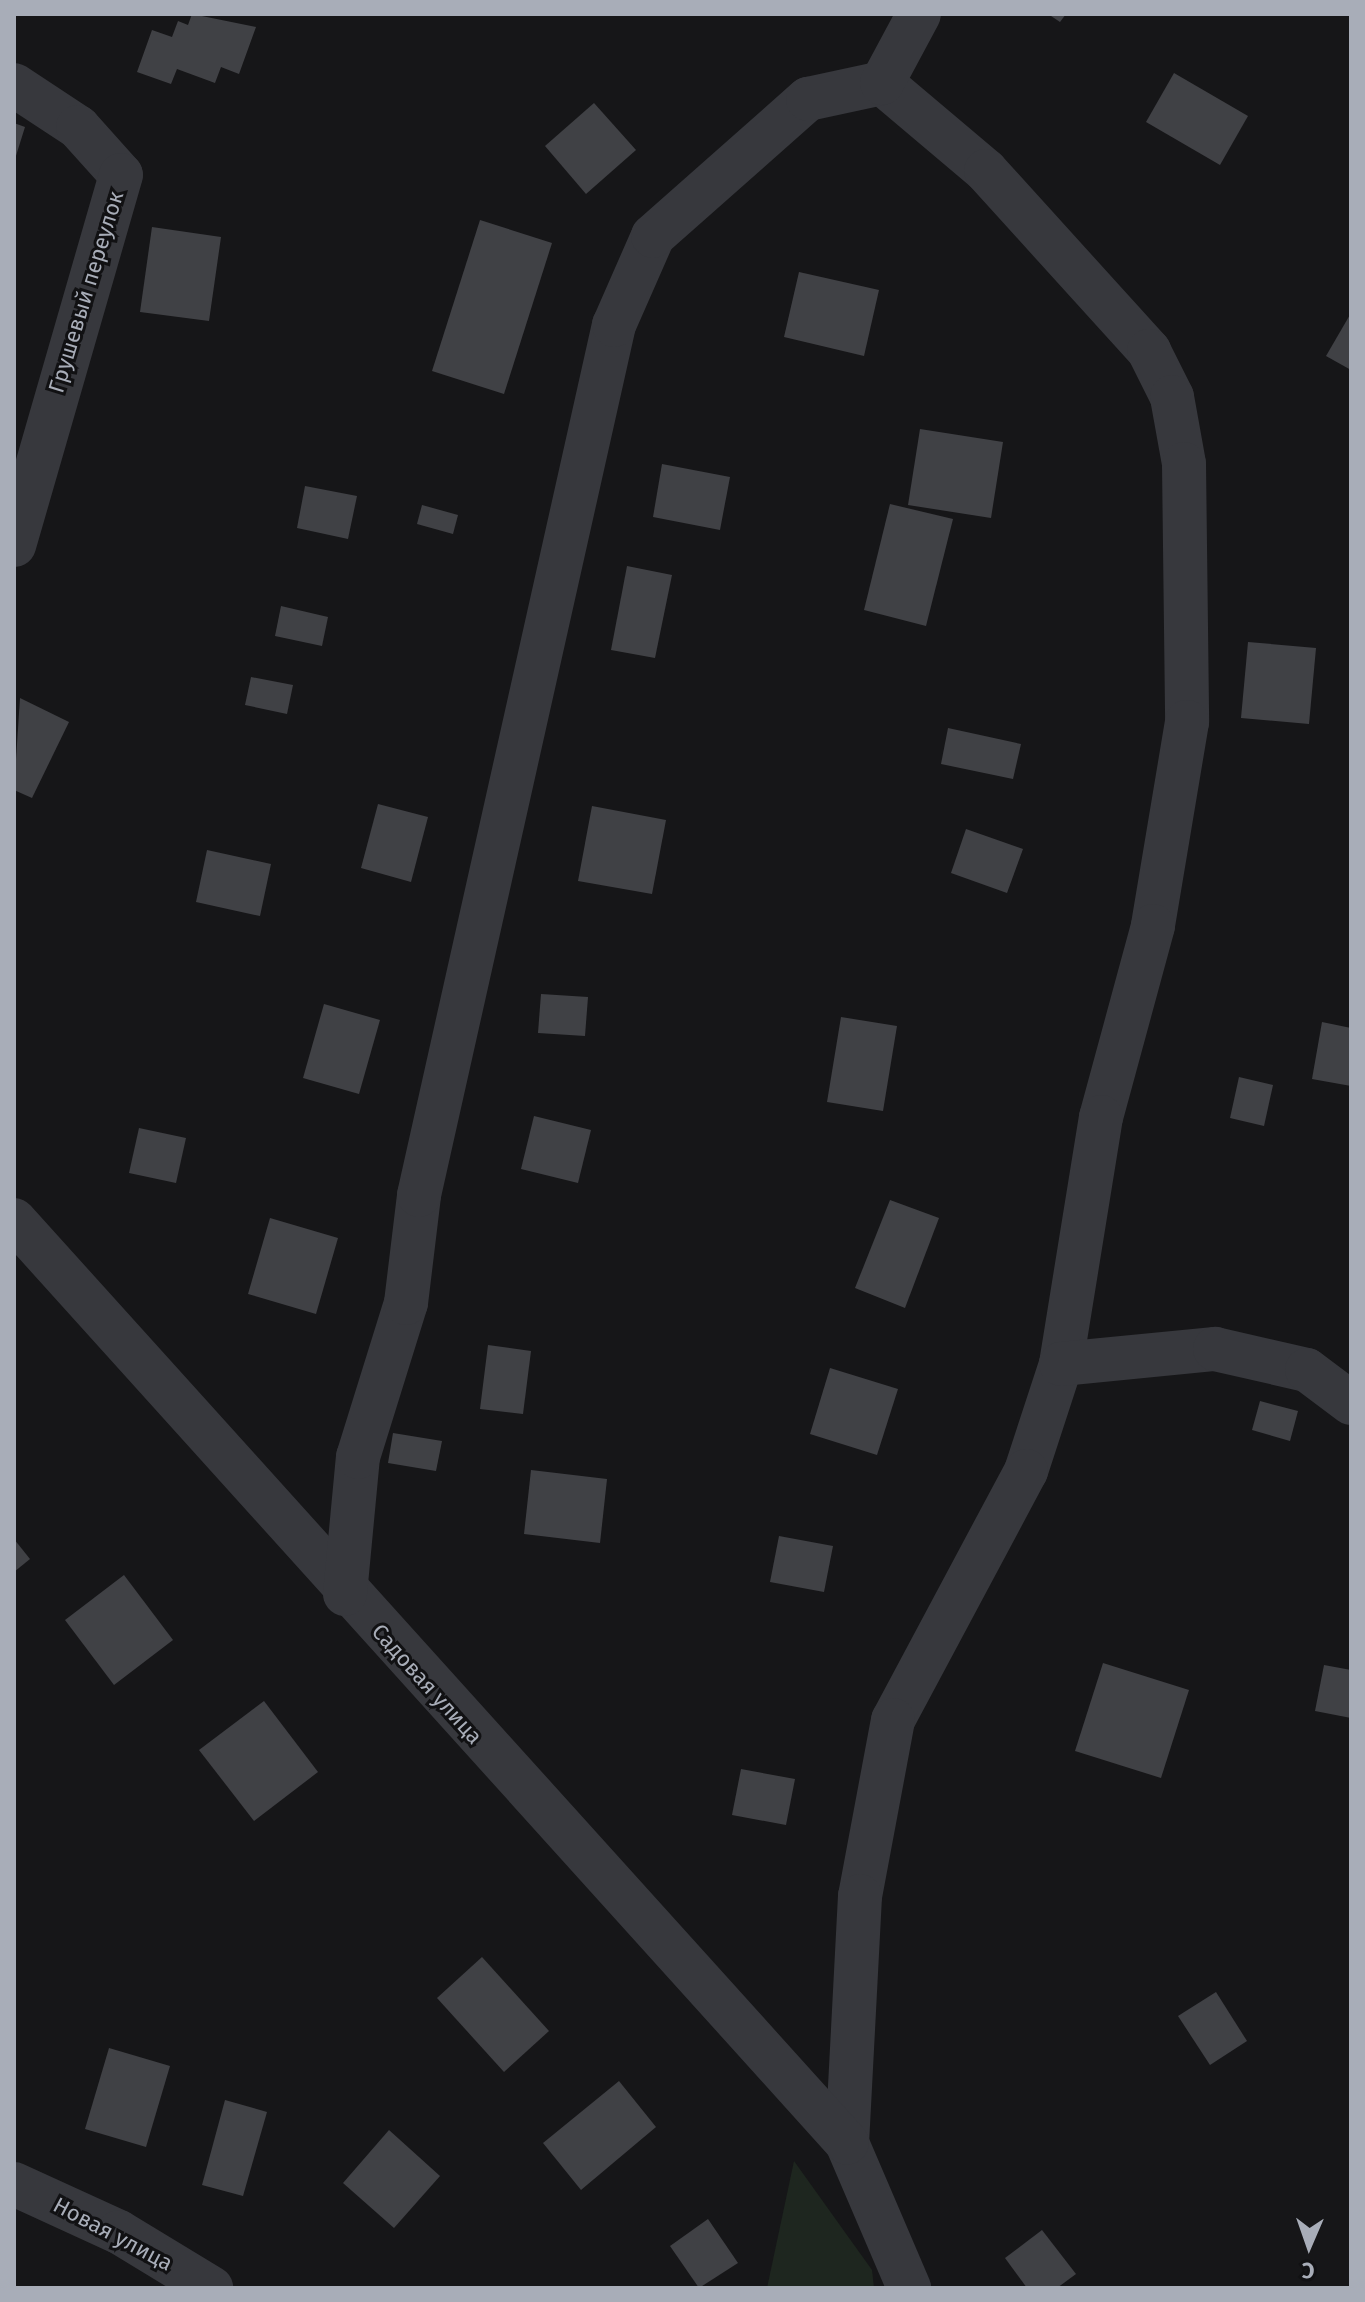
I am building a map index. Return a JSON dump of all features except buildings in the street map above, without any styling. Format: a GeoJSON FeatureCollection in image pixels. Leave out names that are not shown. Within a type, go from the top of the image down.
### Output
{"type":"FeatureCollection","features":[{"type":"Feature","properties":{"kind":"street"},"geometry":{"type":"LineString","coordinates":[[345,1594],[358,1457],[406,1303],[425,1164],[614,325],[653,236],[808,99],[882,83],[919,14]]}},
{"type":"Feature","properties":{"kind":"street"},"geometry":{"type":"LineString","coordinates":[[882,83],[986,171],[1149,351],[1172,397],[1184,464],[1187,722],[1153,926],[1101,1117],[1061,1364],[1026,1471],[893,1720],[860,1896],[847,2143],[910,2287]]}},
{"type":"Feature","properties":{"kind":"street","name":"Грушевый переулок"},"geometry":{"type":"LineString","coordinates":[[14,85],[78,127],[121,175],[14,545]]}},
{"type":"Feature","properties":{"kind":"street","name":"Садовая улица"},"geometry":{"type":"LineString","coordinates":[[14,1220],[345,1594],[847,2143]]}},
{"type":"Feature","properties":{"kind":"street"},"geometry":{"type":"LineString","coordinates":[[1061,1364],[1215,1349],[1307,1370],[1351,1403]]}},
{"type":"Feature","properties":{"kind":"street","name":"Новая улица"},"geometry":{"type":"LineString","coordinates":[[14,2184],[119,2232],[211,2288]]}},
{"type":"Feature","properties":{"kind":"shaded area"},"geometry":{"type":"Polygon","coordinates":[[[794,2161],[872,2270],[874,2288],[767,2288],[794,2161]]]}}]}
